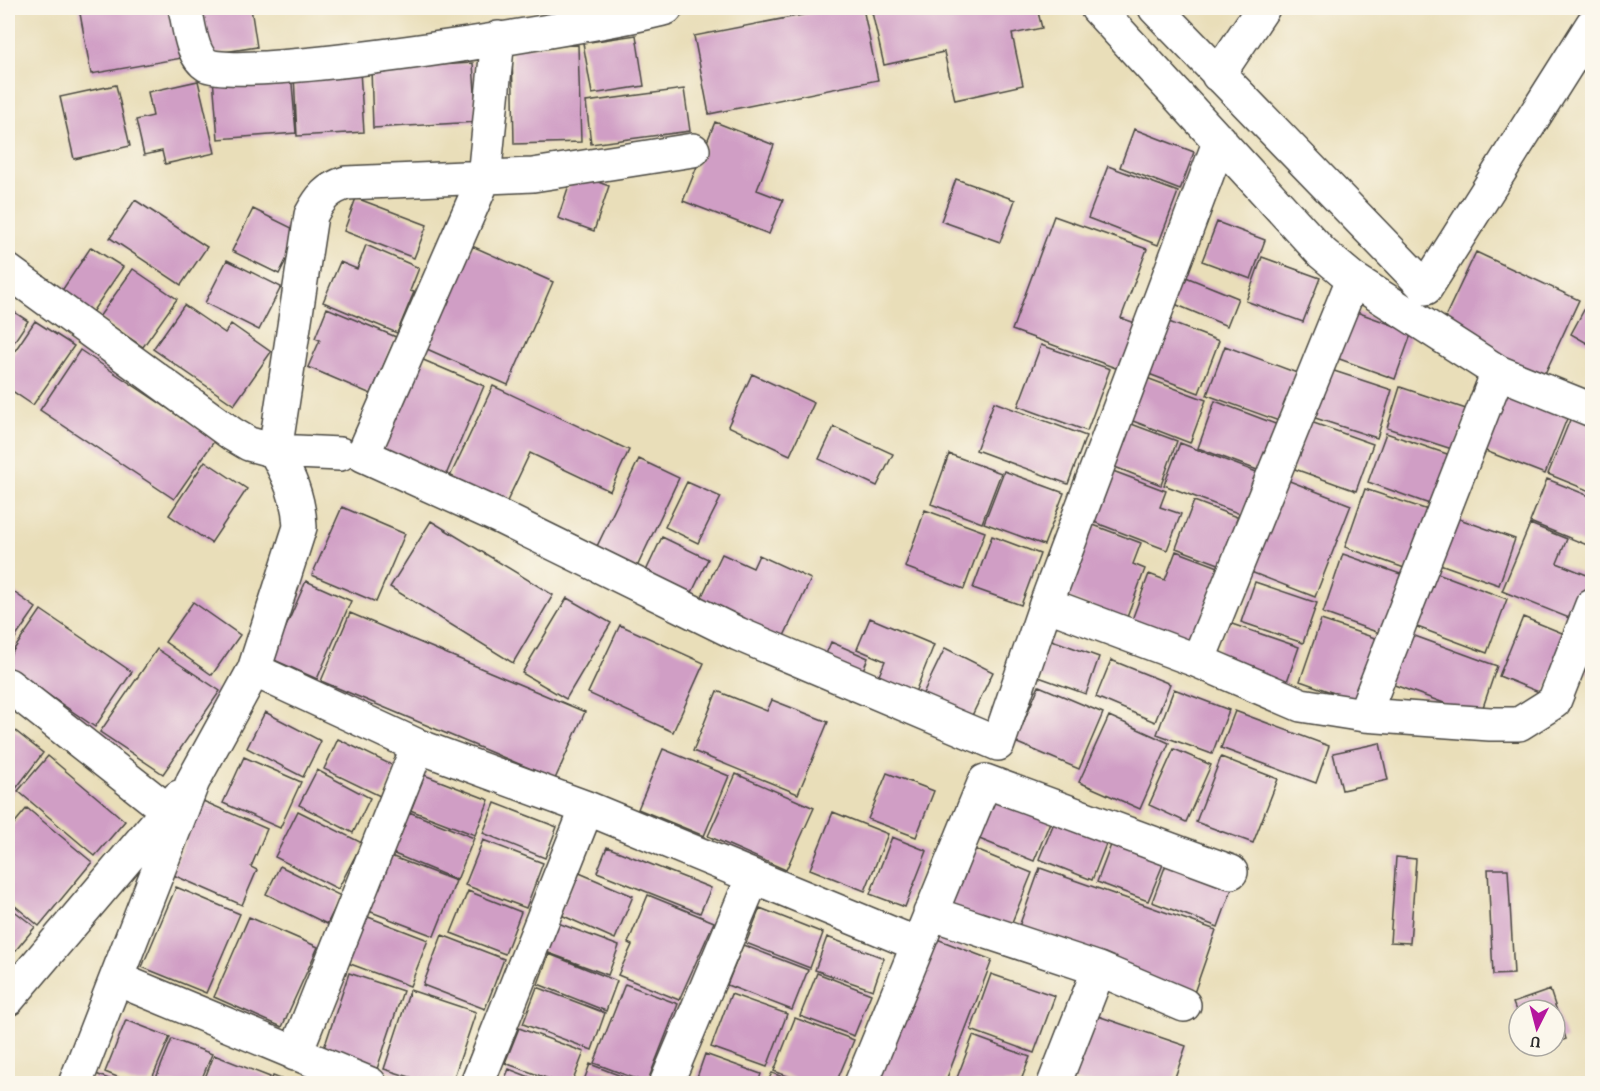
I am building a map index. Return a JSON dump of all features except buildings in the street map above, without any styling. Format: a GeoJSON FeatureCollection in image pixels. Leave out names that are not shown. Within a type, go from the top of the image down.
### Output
{"type":"FeatureCollection","features":[{"type":"Feature","properties":{"kind":"street"},"geometry":{"type":"LineString","coordinates":[[185,8],[197,55],[206,65],[220,70],[299,66],[498,38],[642,15],[666,8]]}},
{"type":"Feature","properties":{"kind":"street"},"geometry":{"type":"LineString","coordinates":[[1097,8],[1322,253],[1353,279],[1498,372],[1593,410]]}},
{"type":"Feature","properties":{"kind":"street"},"geometry":{"type":"LineString","coordinates":[[1155,8],[1426,288],[1593,25]]}},
{"type":"Feature","properties":{"kind":"street"},"geometry":{"type":"LineString","coordinates":[[1218,75],[1263,8]]}},
{"type":"Feature","properties":{"kind":"street"},"geometry":{"type":"LineString","coordinates":[[498,38],[484,178],[363,455],[502,518],[738,634],[998,744],[1046,604],[1220,140]]}},
{"type":"Feature","properties":{"kind":"street"},"geometry":{"type":"LineString","coordinates":[[75,1083],[193,781],[254,670],[300,527],[300,505],[292,482],[275,451],[311,215],[319,200],[331,188],[346,183],[533,175],[693,150]]}},
{"type":"Feature","properties":{"kind":"street"},"geometry":{"type":"LineString","coordinates":[[8,271],[249,444],[275,451],[299,450],[340,454]]}},
{"type":"Feature","properties":{"kind":"street"},"geometry":{"type":"LineString","coordinates":[[1198,661],[1353,279]]}},
{"type":"Feature","properties":{"kind":"street"},"geometry":{"type":"LineString","coordinates":[[1364,715],[1498,372]]}},
{"type":"Feature","properties":{"kind":"street"},"geometry":{"type":"LineString","coordinates":[[1046,604],[1198,661],[1301,705],[1364,715],[1519,724],[1554,702],[1593,604]]}},
{"type":"Feature","properties":{"kind":"street"},"geometry":{"type":"LineString","coordinates":[[254,670],[418,746],[587,808],[917,944]]}},
{"type":"Feature","properties":{"kind":"street"},"geometry":{"type":"LineString","coordinates":[[8,685],[167,810]]}},
{"type":"Feature","properties":{"kind":"street"},"geometry":{"type":"LineString","coordinates":[[295,1054],[418,746]]}},
{"type":"Feature","properties":{"kind":"street"},"geometry":{"type":"LineString","coordinates":[[8,999],[193,781]]}},
{"type":"Feature","properties":{"kind":"street"},"geometry":{"type":"LineString","coordinates":[[861,1083],[985,781],[1231,872]]}},
{"type":"Feature","properties":{"kind":"street"},"geometry":{"type":"LineString","coordinates":[[477,1083],[587,808]]}},
{"type":"Feature","properties":{"kind":"street"},"geometry":{"type":"LineString","coordinates":[[666,1083],[753,877]]}},
{"type":"Feature","properties":{"kind":"street"},"geometry":{"type":"LineString","coordinates":[[930,913],[1099,969],[1184,1005]]}},
{"type":"Feature","properties":{"kind":"street"},"geometry":{"type":"LineString","coordinates":[[1054,1083],[1099,969]]}},
{"type":"Feature","properties":{"kind":"street"},"geometry":{"type":"LineString","coordinates":[[117,979],[370,1083]]}}]}
